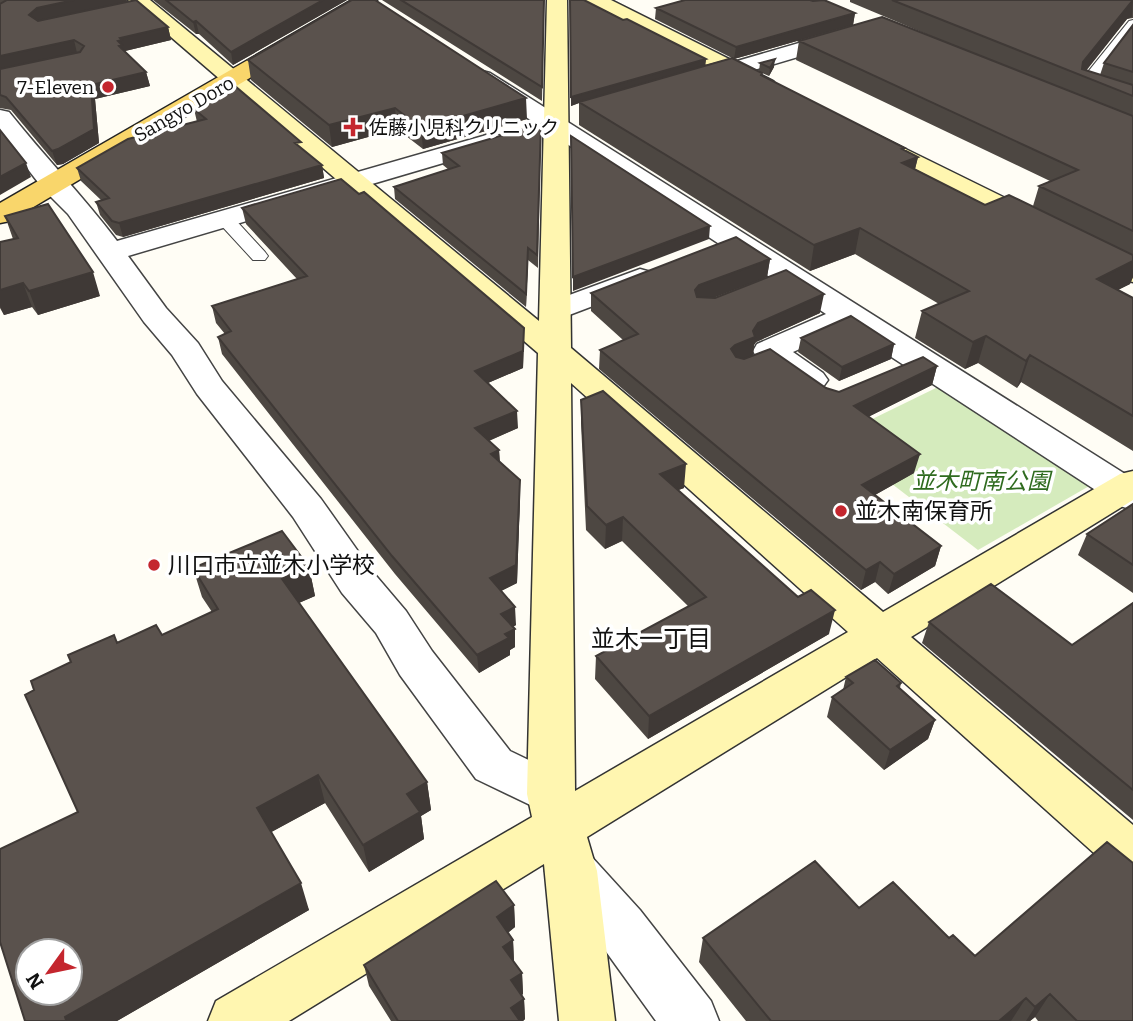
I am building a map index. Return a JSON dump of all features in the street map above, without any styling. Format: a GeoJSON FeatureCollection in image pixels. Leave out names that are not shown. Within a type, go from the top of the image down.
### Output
{"type":"FeatureCollection","features":[{"type":"Feature","properties":{"kind":"main road","name":"Sangyo Doro"},"geometry":{"type":"LineString","coordinates":[[0,215],[365,0]]}},
{"type":"Feature","properties":{"kind":"street"},"geometry":{"type":"LineString","coordinates":[[365,0],[390,17]]}},
{"type":"Feature","properties":{"kind":"street"},"geometry":{"type":"LineString","coordinates":[[557,0],[568,119],[556,311],[560,831],[587,1021]]}},
{"type":"Feature","properties":{"kind":"street"},"geometry":{"type":"LineString","coordinates":[[595,0],[792,100]]}},
{"type":"Feature","properties":{"kind":"street"},"geometry":{"type":"LineString","coordinates":[[138,4],[233,80],[556,352],[1133,856]]}},
{"type":"Feature","properties":{"kind":"street"},"geometry":{"type":"LineString","coordinates":[[681,85],[870,29]]}},
{"type":"Feature","properties":{"kind":"street"},"geometry":{"type":"LineString","coordinates":[[236,1021],[560,831],[878,635],[1129,490],[849,315],[778,281],[737,241],[568,119],[460,64]]}},
{"type":"Feature","properties":{"kind":"street"},"geometry":{"type":"LineString","coordinates":[[0,117],[53,184],[78,208],[155,315],[186,350],[209,387],[307,508],[357,582],[391,621],[416,663],[493,765],[560,831],[621,928],[691,1021]]}},
{"type":"Feature","properties":{"kind":"street"},"geometry":{"type":"LineString","coordinates":[[111,252],[568,119]]}},
{"type":"Feature","properties":{"kind":"street"},"geometry":{"type":"LineString","coordinates":[[853,131],[1133,273]]}},
{"type":"Feature","properties":{"kind":"street"},"geometry":{"type":"LineString","coordinates":[[556,311],[737,241]]}},
{"type":"Feature","properties":{"kind":"street"},"geometry":{"type":"LineString","coordinates":[[836,398],[764,360],[769,351],[849,315]]}},
{"type":"Feature","properties":{"kind":"street"},"geometry":{"type":"LineString","coordinates":[[884,376],[920,360]]}},
{"type":"Feature","properties":{"kind":"lane"},"geometry":{"type":"LineString","coordinates":[[1133,24],[1084,86],[1133,103]]}},
{"type":"Feature","properties":{"kind":"lane"},"geometry":{"type":"LineString","coordinates":[[225,219],[259,256]]}},
{"type":"Feature","properties":{"kind":"green space","name":"並木町南公園"},"geometry":{"type":"Polygon","coordinates":[[[940,386],[1091,485],[978,550],[853,454],[858,426],[940,386]]]}},
{"type":"Feature","properties":{"kind":"building"},"geometry":{"type":"Polygon","coordinates":[[[7,0],[74,0],[37,8],[29,15],[38,21],[136,0],[168,27],[120,38],[122,40],[118,41],[122,45],[119,46],[146,72],[91,85],[94,129],[52,151],[6,97],[0,95],[0,69],[80,52],[84,46],[74,40],[0,56],[0,4],[7,0]]]}},
{"type":"Feature","properties":{"kind":"building"},"geometry":{"type":"Polygon","coordinates":[[[166,0],[323,0],[231,52],[196,21],[193,22],[166,0]]]}},
{"type":"Feature","properties":{"kind":"building"},"geometry":{"type":"Polygon","coordinates":[[[352,0],[375,0],[526,98],[421,128],[395,108],[329,125],[248,60],[352,0]]]}},
{"type":"Feature","properties":{"kind":"building"},"geometry":{"type":"Polygon","coordinates":[[[401,0],[544,0],[542,87],[401,0]]]}},
{"type":"Feature","properties":{"kind":"building"},"geometry":{"type":"Polygon","coordinates":[[[570,0],[584,0],[706,59],[571,97],[570,0]]]}},
{"type":"Feature","properties":{"kind":"building"},"geometry":{"type":"Polygon","coordinates":[[[685,0],[824,0],[855,13],[736,47],[656,8],[685,0]]]}},
{"type":"Feature","properties":{"kind":"building"},"geometry":{"type":"Polygon","coordinates":[[[892,0],[1133,0],[1083,62],[1082,69],[1133,85],[1133,96],[892,0]]]}},
{"type":"Feature","properties":{"kind":"building"},"geometry":{"type":"Polygon","coordinates":[[[882,17],[1133,116],[1133,231],[1039,186],[1078,170],[799,41],[882,17]]]}},
{"type":"Feature","properties":{"kind":"building"},"geometry":{"type":"Polygon","coordinates":[[[1133,25],[1133,72],[1104,63],[1133,25]]]}},
{"type":"Feature","properties":{"kind":"building"},"geometry":{"type":"Polygon","coordinates":[[[732,58],[905,148],[902,149],[918,157],[902,163],[985,205],[1009,195],[1133,255],[1133,261],[1097,279],[1133,298],[1133,416],[1030,355],[1026,361],[986,336],[973,342],[922,311],[969,291],[860,228],[814,245],[579,102],[732,58]]]}},
{"type":"Feature","properties":{"kind":"building"},"geometry":{"type":"Polygon","coordinates":[[[775,59],[770,68],[760,63],[775,59]]]}},
{"type":"Feature","properties":{"kind":"building"},"geometry":{"type":"Polygon","coordinates":[[[235,86],[301,142],[295,143],[322,165],[119,223],[112,221],[96,202],[109,198],[77,168],[128,139],[206,119],[194,109],[235,86]]]}},
{"type":"Feature","properties":{"kind":"building"},"geometry":{"type":"Polygon","coordinates":[[[541,124],[537,255],[528,248],[526,294],[394,187],[459,166],[442,153],[541,124]]]}},
{"type":"Feature","properties":{"kind":"building"},"geometry":{"type":"Polygon","coordinates":[[[0,130],[26,163],[0,177],[0,130]]]}},
{"type":"Feature","properties":{"kind":"building"},"geometry":{"type":"Polygon","coordinates":[[[571,136],[710,226],[573,277],[571,136]]]}},
{"type":"Feature","properties":{"kind":"building"},"geometry":{"type":"Polygon","coordinates":[[[341,179],[359,194],[364,192],[524,328],[523,351],[475,371],[517,411],[475,428],[499,450],[491,454],[520,480],[516,565],[490,578],[515,607],[501,614],[515,629],[505,634],[509,638],[477,655],[392,556],[218,337],[231,331],[212,306],[307,276],[242,208],[341,179]]]}},
{"type":"Feature","properties":{"kind":"building"},"geometry":{"type":"Polygon","coordinates":[[[48,204],[93,272],[29,291],[23,283],[0,290],[0,242],[18,238],[5,216],[48,204]]]}},
{"type":"Feature","properties":{"kind":"building"},"geometry":{"type":"Polygon","coordinates":[[[736,237],[770,259],[699,285],[695,290],[697,297],[715,298],[786,270],[824,294],[758,323],[753,331],[755,337],[731,349],[736,357],[744,359],[770,349],[826,388],[839,392],[923,357],[937,366],[854,406],[920,454],[862,485],[941,546],[894,574],[880,562],[866,570],[600,350],[638,334],[591,293],[736,237]]]}},
{"type":"Feature","properties":{"kind":"building"},"geometry":{"type":"Polygon","coordinates":[[[851,316],[894,344],[842,367],[801,338],[851,316]]]}},
{"type":"Feature","properties":{"kind":"building"},"geometry":{"type":"Polygon","coordinates":[[[603,391],[686,464],[660,474],[798,597],[811,590],[835,610],[649,716],[596,656],[706,597],[623,517],[606,525],[587,506],[581,400],[603,391]]]}},
{"type":"Feature","properties":{"kind":"building"},"geometry":{"type":"Polygon","coordinates":[[[1133,504],[1133,565],[1087,534],[1133,504]]]}},
{"type":"Feature","properties":{"kind":"building"},"geometry":{"type":"Polygon","coordinates":[[[282,531],[309,567],[282,579],[427,782],[407,794],[420,812],[363,845],[318,775],[257,808],[301,883],[84,1006],[84,937],[14,937],[14,986],[0,942],[0,849],[78,812],[25,695],[34,690],[31,681],[71,662],[68,655],[114,635],[117,643],[156,625],[162,635],[218,609],[193,568],[282,531]]]}},
{"type":"Feature","properties":{"kind":"building"},"geometry":{"type":"Polygon","coordinates":[[[991,584],[1072,645],[1133,603],[1133,790],[929,622],[991,584]]]}},
{"type":"Feature","properties":{"kind":"building"},"geometry":{"type":"Polygon","coordinates":[[[875,660],[901,683],[897,686],[935,720],[890,750],[832,697],[853,683],[846,677],[875,660]]]}},
{"type":"Feature","properties":{"kind":"building"},"geometry":{"type":"Polygon","coordinates":[[[1107,842],[1133,863],[1133,1021],[1077,1021],[1050,994],[1035,1007],[1026,998],[999,1021],[771,1021],[703,938],[815,861],[859,908],[893,882],[949,938],[953,935],[975,956],[1107,842]]]}},
{"type":"Feature","properties":{"kind":"building"},"geometry":{"type":"Polygon","coordinates":[[[496,881],[514,905],[497,917],[513,940],[503,947],[522,973],[511,980],[524,999],[511,1008],[520,1021],[398,1021],[364,965],[496,881]]]}},
{"type":"Feature","properties":{"kind":"building"},"geometry":{"type":"Polygon","coordinates":[[[21,1007],[83,1007],[65,1017],[65,1021],[25,1021],[21,1007]]]}},
{"type":"Feature","properties":{"kind":"place","name":"7-Eleven"},"geometry":{"type":"Point","coordinates":[108,87]}},
{"type":"Feature","properties":{"kind":"place","name":"佐藤小児科クリニック"},"geometry":{"type":"Point","coordinates":[353,127]}},
{"type":"Feature","properties":{"kind":"place","name":"並木南保育所"},"geometry":{"type":"Point","coordinates":[841,511]}},
{"type":"Feature","properties":{"kind":"place","name":"川口市立並木小学校"},"geometry":{"type":"Point","coordinates":[154,565]}},
{"type":"Feature","properties":{"kind":"district","name":"並木一丁目"},"geometry":{"type":"Point","coordinates":[651,639]}}]}
